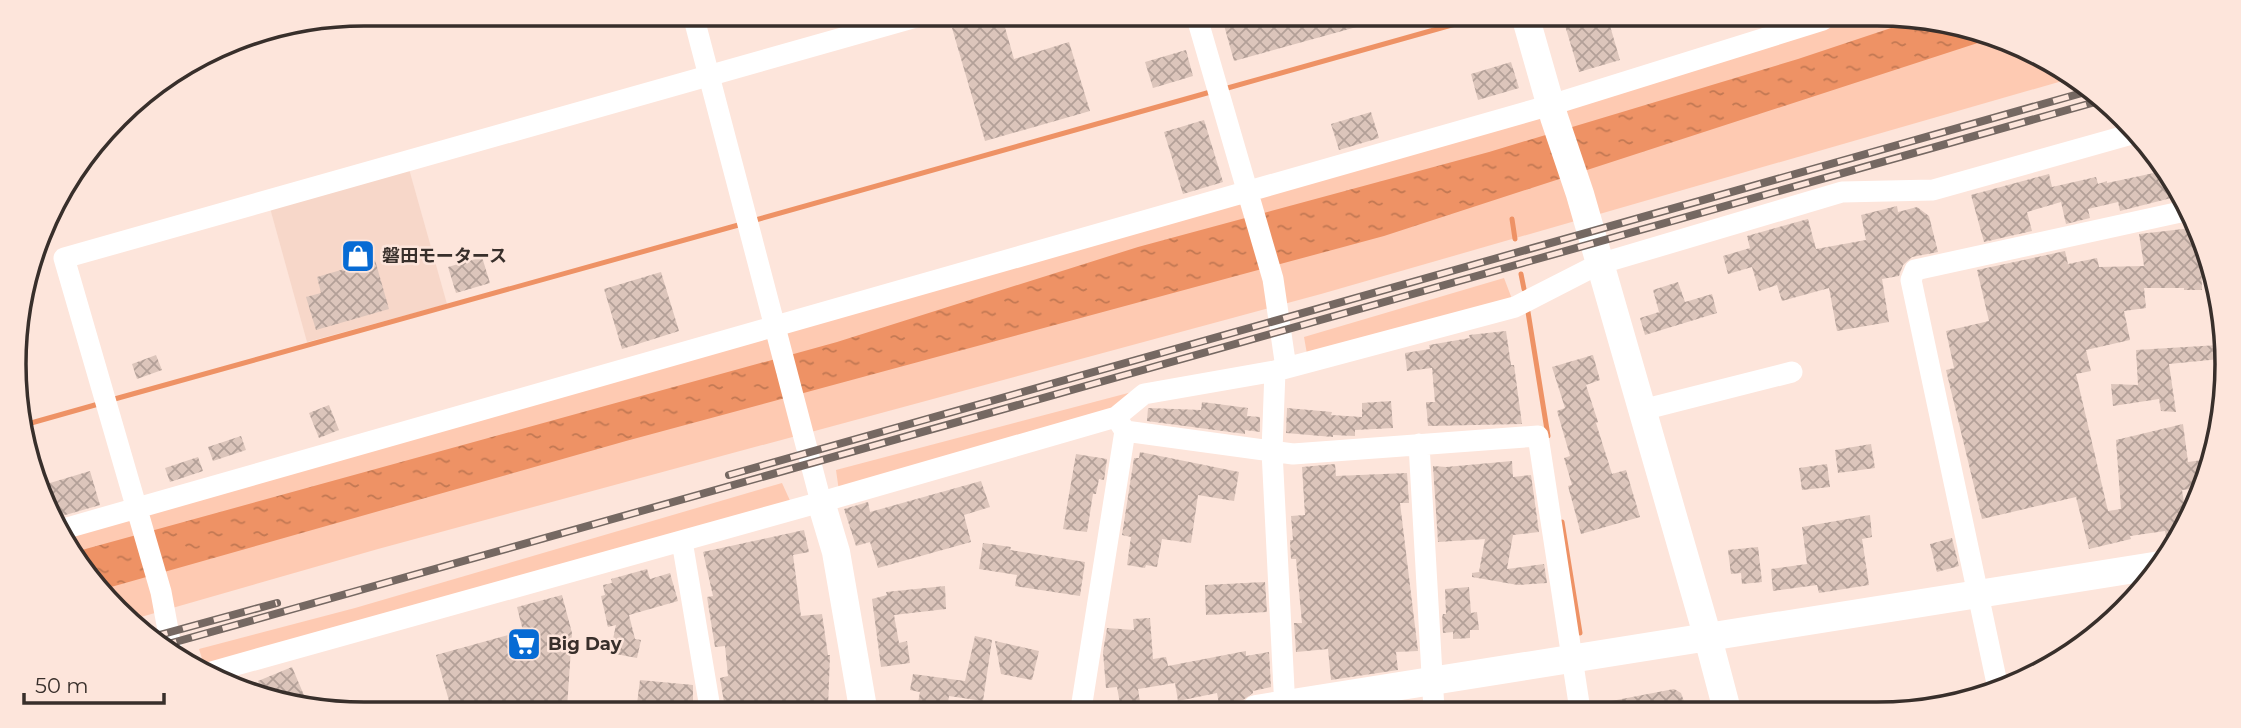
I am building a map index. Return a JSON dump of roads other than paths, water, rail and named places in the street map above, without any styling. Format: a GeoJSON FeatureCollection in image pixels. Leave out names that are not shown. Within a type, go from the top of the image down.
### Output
{"type":"FeatureCollection","features":[{"type":"Feature","properties":{"kind":"street"},"geometry":{"type":"LineString","coordinates":[[696,26],[775,332],[836,552],[862,702]]}},
{"type":"Feature","properties":{"kind":"street"},"geometry":{"type":"LineString","coordinates":[[170,641],[161,592],[64,258],[885,26]]}},
{"type":"Feature","properties":{"kind":"street"},"geometry":{"type":"LineString","coordinates":[[1199,26],[1273,279],[1281,369],[1272,451],[1285,702]]}},
{"type":"Feature","properties":{"kind":"street"},"geometry":{"type":"LineString","coordinates":[[1528,26],[1580,194],[1725,702]]}},
{"type":"Feature","properties":{"kind":"street"},"geometry":{"type":"LineString","coordinates":[[68,528],[138,511],[1553,111],[1805,26]]}},
{"type":"Feature","properties":{"kind":"street"},"geometry":{"type":"LineString","coordinates":[[1083,702],[1121,424],[1144,394],[1281,369],[1515,307],[1600,264],[1842,192],[1933,190],[2126,136]]}},
{"type":"Feature","properties":{"kind":"street"},"geometry":{"type":"LineString","coordinates":[[1996,680],[1910,281],[1915,270],[2179,212]]}},
{"type":"Feature","properties":{"kind":"street"},"geometry":{"type":"LineString","coordinates":[[1642,410],[1792,372]]}},
{"type":"Feature","properties":{"kind":"street"},"geometry":{"type":"LineString","coordinates":[[224,671],[821,502],[1121,424],[1293,454],[1538,436],[1579,702]]}},
{"type":"Feature","properties":{"kind":"street"},"geometry":{"type":"LineString","coordinates":[[1419,444],[1433,702]]}},
{"type":"Feature","properties":{"kind":"street"},"geometry":{"type":"LineString","coordinates":[[682,541],[709,702]]}},
{"type":"Feature","properties":{"kind":"street"},"geometry":{"type":"LineString","coordinates":[[1314,702],[1572,657],[1708,638],[2147,567]]}},
{"type":"Feature","properties":{"kind":"water"},"geometry":{"type":"Polygon","coordinates":[[[1895,27],[1943,33],[1980,42],[1384,236],[626,441],[110,587],[82,550],[837,342],[1138,247],[1489,152],[1798,59],[1895,27]]]}},
{"type":"Feature","properties":{"kind":"waterway"},"geometry":{"type":"LineString","coordinates":[[1224,89],[1448,26]]}},
{"type":"Feature","properties":{"kind":"waterway"},"geometry":{"type":"LineString","coordinates":[[752,221],[1214,91]]}},
{"type":"Feature","properties":{"kind":"waterway"},"geometry":{"type":"LineString","coordinates":[[1512,219],[1515,239]]}},
{"type":"Feature","properties":{"kind":"waterway"},"geometry":{"type":"LineString","coordinates":[[111,400],[742,224]]}},
{"type":"Feature","properties":{"kind":"waterway"},"geometry":{"type":"LineString","coordinates":[[1521,274],[1524,289]]}},
{"type":"Feature","properties":{"kind":"waterway"},"geometry":{"type":"LineString","coordinates":[[1528,312],[1548,436]]}},
{"type":"Feature","properties":{"kind":"waterway"},"geometry":{"type":"LineString","coordinates":[[32,423],[102,403]]}},
{"type":"Feature","properties":{"kind":"waterway"},"geometry":{"type":"LineString","coordinates":[[1562,522],[1580,633]]}},
{"type":"Feature","properties":{"kind":"railway"},"geometry":{"type":"LineString","coordinates":[[729,475],[2080,94]]}},
{"type":"Feature","properties":{"kind":"railway"},"geometry":{"type":"LineString","coordinates":[[173,643],[2092,103]]}},
{"type":"Feature","properties":{"kind":"railway"},"geometry":{"type":"LineString","coordinates":[[161,634],[277,603]]}},
{"type":"Feature","properties":{"kind":"place","name":"磐田モータース"},"geometry":{"type":"Point","coordinates":[358,256]}},
{"type":"Feature","properties":{"kind":"place","name":"Big Day"},"geometry":{"type":"Point","coordinates":[524,644]}}]}
